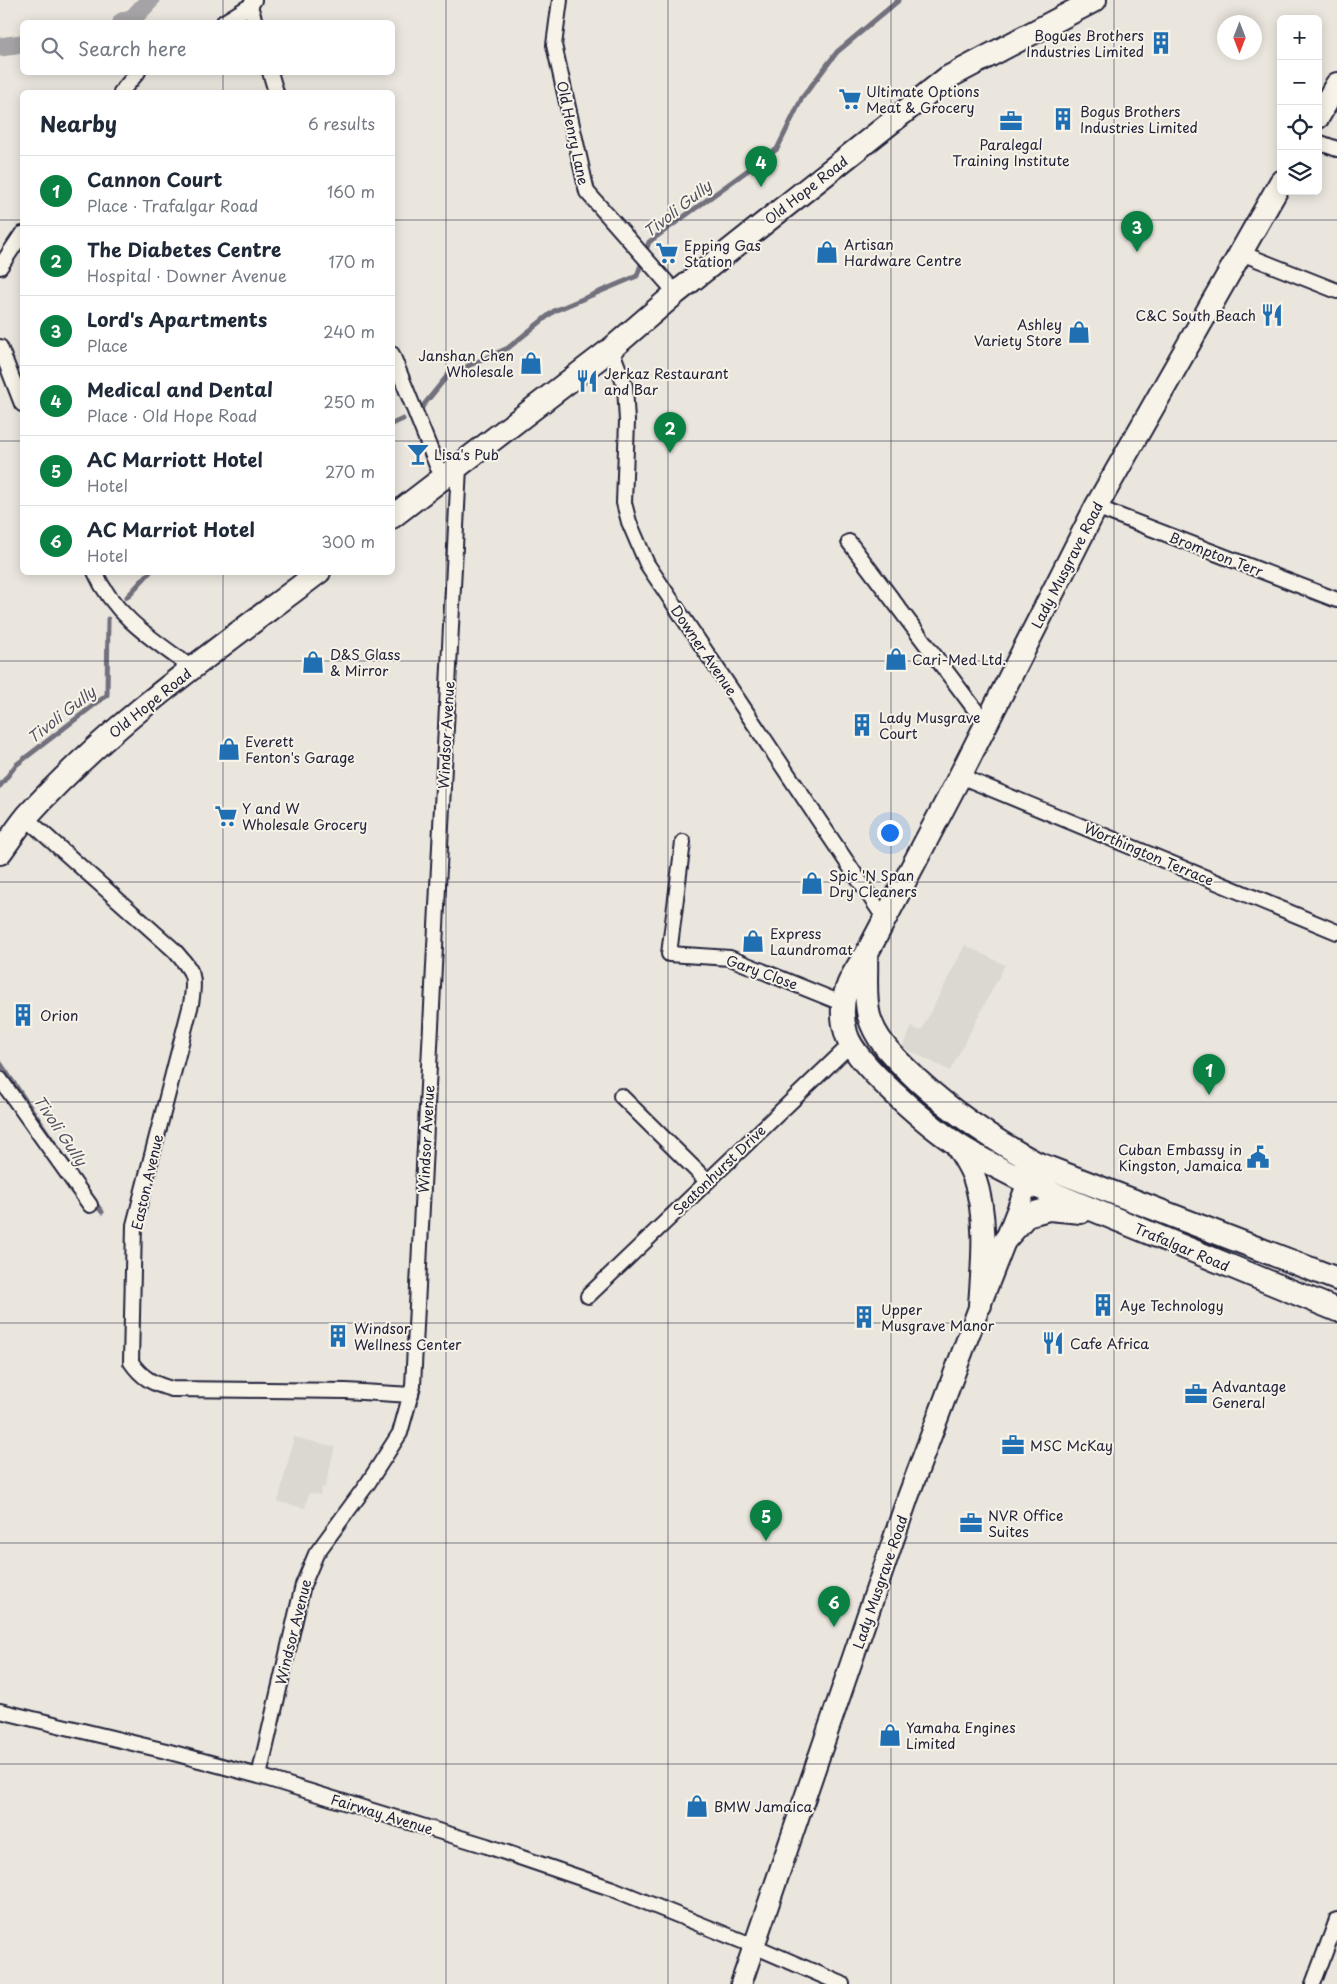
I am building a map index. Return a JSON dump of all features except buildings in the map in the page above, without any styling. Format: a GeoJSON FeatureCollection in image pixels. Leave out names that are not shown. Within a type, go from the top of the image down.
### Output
{"type":"FeatureCollection","features":[{"type":"Feature","properties":{"kind":"main road","name":"Old Hope Road"},"geometry":{"type":"LineString","coordinates":[[395,515],[452,473],[611,349],[676,293],[947,78],[1095,0]]}},
{"type":"Feature","properties":{"kind":"main road"},"geometry":{"type":"LineString","coordinates":[[1322,110],[1337,84]]}},
{"type":"Feature","properties":{"kind":"main road","name":"Lady Musgrave Road"},"geometry":{"type":"LineString","coordinates":[[1032,1173],[992,1165],[956,1144],[900,1098],[872,1071],[850,1044],[845,1032],[844,1004],[849,980],[866,955],[885,920],[1096,507],[1277,189]]}},
{"type":"Feature","properties":{"kind":"main road","name":"Old Hope Road"},"geometry":{"type":"LineString","coordinates":[[0,853],[26,818],[87,756],[144,706],[315,575]]}},
{"type":"Feature","properties":{"kind":"main road","name":"Lady Musgrave Road"},"geometry":{"type":"LineString","coordinates":[[866,955],[866,998],[869,1017],[883,1044],[918,1081],[956,1114],[996,1141],[1032,1173]]}},
{"type":"Feature","properties":{"kind":"main road"},"geometry":{"type":"LineString","coordinates":[[956,1144],[974,1175],[978,1192],[983,1264],[980,1305]]}},
{"type":"Feature","properties":{"kind":"main road","name":"Lady Musgrave Road"},"geometry":{"type":"LineString","coordinates":[[741,1984],[908,1497],[1032,1173]]}},
{"type":"Feature","properties":{"kind":"main road","name":"Trafalgar Road"},"geometry":{"type":"LineString","coordinates":[[1032,1173],[1118,1220],[1337,1310]]}},
{"type":"Feature","properties":{"kind":"main road","name":"Trafalgar Road"},"geometry":{"type":"LineString","coordinates":[[1032,1173],[1337,1278]]}},
{"type":"Feature","properties":{"kind":"main road"},"geometry":{"type":"LineString","coordinates":[[1005,1240],[1027,1215],[1049,1209],[1072,1210],[1118,1220]]}},
{"type":"Feature","properties":{"kind":"street","name":"Old Henry Lane"},"geometry":{"type":"LineString","coordinates":[[560,0],[554,45],[586,192],[676,293]]}},
{"type":"Feature","properties":{"kind":"street"},"geometry":{"type":"LineString","coordinates":[[227,20],[252,3],[255,20]]}},
{"type":"Feature","properties":{"kind":"street"},"geometry":{"type":"LineString","coordinates":[[123,90],[135,75]]}},
{"type":"Feature","properties":{"kind":"street"},"geometry":{"type":"LineString","coordinates":[[271,75],[275,90]]}},
{"type":"Feature","properties":{"kind":"street"},"geometry":{"type":"LineString","coordinates":[[1322,144],[1337,150]]}},
{"type":"Feature","properties":{"kind":"street"},"geometry":{"type":"LineString","coordinates":[[0,266],[20,237]]}},
{"type":"Feature","properties":{"kind":"street"},"geometry":{"type":"LineString","coordinates":[[1241,252],[1337,291]]}},
{"type":"Feature","properties":{"kind":"street"},"geometry":{"type":"LineString","coordinates":[[0,347],[20,399]]}},
{"type":"Feature","properties":{"kind":"street","name":"Downer Avenue"},"geometry":{"type":"LineString","coordinates":[[611,349],[625,386],[627,421],[624,503],[629,522],[647,564],[885,920]]}},
{"type":"Feature","properties":{"kind":"street"},"geometry":{"type":"LineString","coordinates":[[395,361],[437,466],[452,473]]}},
{"type":"Feature","properties":{"kind":"street","name":"Windsor Avenue"},"geometry":{"type":"LineString","coordinates":[[259,1776],[303,1585],[316,1554],[368,1483],[400,1434],[411,1395],[414,1370],[452,473]]}},
{"type":"Feature","properties":{"kind":"street","name":"Brompton Terr"},"geometry":{"type":"LineString","coordinates":[[1096,507],[1337,600]]}},
{"type":"Feature","properties":{"kind":"street"},"geometry":{"type":"LineString","coordinates":[[849,542],[986,724]]}},
{"type":"Feature","properties":{"kind":"street"},"geometry":{"type":"LineString","coordinates":[[96,575],[118,609],[137,628],[192,668]]}},
{"type":"Feature","properties":{"kind":"street","name":"Worthington Terrace"},"geometry":{"type":"LineString","coordinates":[[960,776],[1337,932]]}},
{"type":"Feature","properties":{"kind":"street","name":"Easton Avenue"},"geometry":{"type":"LineString","coordinates":[[26,818],[174,950],[190,968],[194,985],[191,1004],[134,1225],[131,1362],[139,1374],[152,1383],[172,1389],[346,1391],[411,1395]]}},
{"type":"Feature","properties":{"kind":"street","name":"Gary Close"},"geometry":{"type":"LineString","coordinates":[[683,842],[669,954],[730,958],[844,1004]]}},
{"type":"Feature","properties":{"kind":"street","name":"Seatonhurst Drive"},"geometry":{"type":"LineString","coordinates":[[588,1296],[850,1044]]}},
{"type":"Feature","properties":{"kind":"street"},"geometry":{"type":"LineString","coordinates":[[0,1079],[90,1205]]}},
{"type":"Feature","properties":{"kind":"street"},"geometry":{"type":"LineString","coordinates":[[621,1096],[707,1181]]}},
{"type":"Feature","properties":{"kind":"street","name":"Fairway Avenue"},"geometry":{"type":"LineString","coordinates":[[0,1711],[166,1750],[259,1776],[585,1878],[754,1946],[842,1984]]}},
{"type":"Feature","properties":{"kind":"street"},"geometry":{"type":"LineString","coordinates":[[1313,1984],[1337,1920]]}},
{"type":"Feature","properties":{"kind":"shaded area"},"geometry":{"type":"Polygon","coordinates":[[[965,945],[1005,965],[950,1071],[902,1047],[912,1027],[921,1031],[965,945]]]}},
{"type":"Feature","properties":{"kind":"shaded area"},"geometry":{"type":"Polygon","coordinates":[[[294,1437],[335,1447],[325,1488],[322,1487],[320,1495],[309,1493],[305,1508],[278,1502],[294,1437]]]}},
{"type":"Feature","properties":{"kind":"waterway"},"geometry":{"type":"LineString","coordinates":[[128,20],[133,18],[150,0]]}},
{"type":"Feature","properties":{"kind":"waterway","name":"Tivoli Gully"},"geometry":{"type":"LineString","coordinates":[[418,412],[448,375],[508,348],[554,311],[637,276],[649,242],[777,149],[802,98],[837,52],[899,0]]}},
{"type":"Feature","properties":{"kind":"waterway"},"geometry":{"type":"LineString","coordinates":[[0,47],[20,44]]}},
{"type":"Feature","properties":{"kind":"waterway","name":"Tivoli Gully"},"geometry":{"type":"LineString","coordinates":[[395,423],[403,419]]}},
{"type":"Feature","properties":{"kind":"waterway","name":"Tivoli Gully"},"geometry":{"type":"LineString","coordinates":[[127,597],[147,575]]}},
{"type":"Feature","properties":{"kind":"waterway","name":"Tivoli Gully"},"geometry":{"type":"LineString","coordinates":[[0,786],[16,765],[107,695],[108,619]]}},
{"type":"Feature","properties":{"kind":"waterway","name":"Tivoli Gully"},"geometry":{"type":"LineString","coordinates":[[0,1063],[70,1166]]}},
{"type":"Feature","properties":{"kind":"waterway","name":"Tivoli Gully"},"geometry":{"type":"LineString","coordinates":[[93,1200],[102,1212]]}},
{"type":"Feature","properties":{"kind":"place","name":"Bogues Brothers Industries Limited"},"geometry":{"type":"Point","coordinates":[1161,43]}},
{"type":"Feature","properties":{"kind":"place","name":"Ultimate Options Meat & Grocery"},"geometry":{"type":"Point","coordinates":[850,99]}},
{"type":"Feature","properties":{"kind":"place","name":"Bogus Brothers Industries Limited"},"geometry":{"type":"Point","coordinates":[1063,119]}},
{"type":"Feature","properties":{"kind":"place","name":"Paralegal Training Institute"},"geometry":{"type":"Point","coordinates":[1011,121]}},
{"type":"Feature","properties":{"kind":"place","name":"Medical and Dental"},"geometry":{"type":"Point","coordinates":[761,187]}},
{"type":"Feature","properties":{"kind":"place","name":"Artisan Hardware Centre"},"geometry":{"type":"Point","coordinates":[827,252]}},
{"type":"Feature","properties":{"kind":"place","name":"Lord's Apartments"},"geometry":{"type":"Point","coordinates":[1137,252]}},
{"type":"Feature","properties":{"kind":"place","name":"Epping Gas Station"},"geometry":{"type":"Point","coordinates":[667,253]}},
{"type":"Feature","properties":{"kind":"place","name":"C&C South Beach"},"geometry":{"type":"Point","coordinates":[1272,315]}},
{"type":"Feature","properties":{"kind":"place","name":"Ashley Variety Store"},"geometry":{"type":"Point","coordinates":[1079,332]}},
{"type":"Feature","properties":{"kind":"place","name":"Janshan Chen Wholesale"},"geometry":{"type":"Point","coordinates":[531,363]}},
{"type":"Feature","properties":{"kind":"place","name":"Jerkaz Restaurant and Bar"},"geometry":{"type":"Point","coordinates":[587,381]}},
{"type":"Feature","properties":{"kind":"place","name":"The Diabetes Centre"},"geometry":{"type":"Point","coordinates":[670,453]}},
{"type":"Feature","properties":{"kind":"place","name":"Lisa's Pub"},"geometry":{"type":"Point","coordinates":[418,454]}},
{"type":"Feature","properties":{"kind":"place","name":"Cari-Med Ltd."},"geometry":{"type":"Point","coordinates":[896,659]}},
{"type":"Feature","properties":{"kind":"place","name":"D&S Glass & Mirror"},"geometry":{"type":"Point","coordinates":[313,662]}},
{"type":"Feature","properties":{"kind":"place","name":"Lady Musgrave Court"},"geometry":{"type":"Point","coordinates":[862,725]}},
{"type":"Feature","properties":{"kind":"place","name":"Everett Fenton's Garage"},"geometry":{"type":"Point","coordinates":[229,749]}},
{"type":"Feature","properties":{"kind":"place","name":"Y and W Wholesale Grocery"},"geometry":{"type":"Point","coordinates":[226,816]}},
{"type":"Feature","properties":{"kind":"place","name":"Spic 'N Span Dry Cleaners"},"geometry":{"type":"Point","coordinates":[812,883]}},
{"type":"Feature","properties":{"kind":"place","name":"Express Laundromat"},"geometry":{"type":"Point","coordinates":[753,941]}},
{"type":"Feature","properties":{"kind":"place","name":"Orion"},"geometry":{"type":"Point","coordinates":[23,1015]}},
{"type":"Feature","properties":{"kind":"place","name":"Cannon Court"},"geometry":{"type":"Point","coordinates":[1209,1095]}},
{"type":"Feature","properties":{"kind":"place","name":"Cuban Embassy in Kingston, Jamaica"},"geometry":{"type":"Point","coordinates":[1258,1157]}},
{"type":"Feature","properties":{"kind":"place","name":"Aye Technology"},"geometry":{"type":"Point","coordinates":[1103,1305]}},
{"type":"Feature","properties":{"kind":"place","name":"Upper Musgrave Manor"},"geometry":{"type":"Point","coordinates":[864,1317]}},
{"type":"Feature","properties":{"kind":"place","name":"Windsor Wellness Center"},"geometry":{"type":"Point","coordinates":[338,1336]}},
{"type":"Feature","properties":{"kind":"place","name":"Cafe Africa"},"geometry":{"type":"Point","coordinates":[1053,1343]}},
{"type":"Feature","properties":{"kind":"place","name":"Advantage General"},"geometry":{"type":"Point","coordinates":[1196,1394]}},
{"type":"Feature","properties":{"kind":"place","name":"MSC McKay"},"geometry":{"type":"Point","coordinates":[1013,1445]}},
{"type":"Feature","properties":{"kind":"place","name":"NVR Office Suites"},"geometry":{"type":"Point","coordinates":[971,1523]}},
{"type":"Feature","properties":{"kind":"place","name":"AC Marriott Hotel"},"geometry":{"type":"Point","coordinates":[766,1541]}},
{"type":"Feature","properties":{"kind":"place","name":"AC Marriot Hotel"},"geometry":{"type":"Point","coordinates":[834,1627]}},
{"type":"Feature","properties":{"kind":"place","name":"Yamaha Engines Limited"},"geometry":{"type":"Point","coordinates":[890,1735]}},
{"type":"Feature","properties":{"kind":"place","name":"BMW Jamaica"},"geometry":{"type":"Point","coordinates":[697,1806]}}]}
